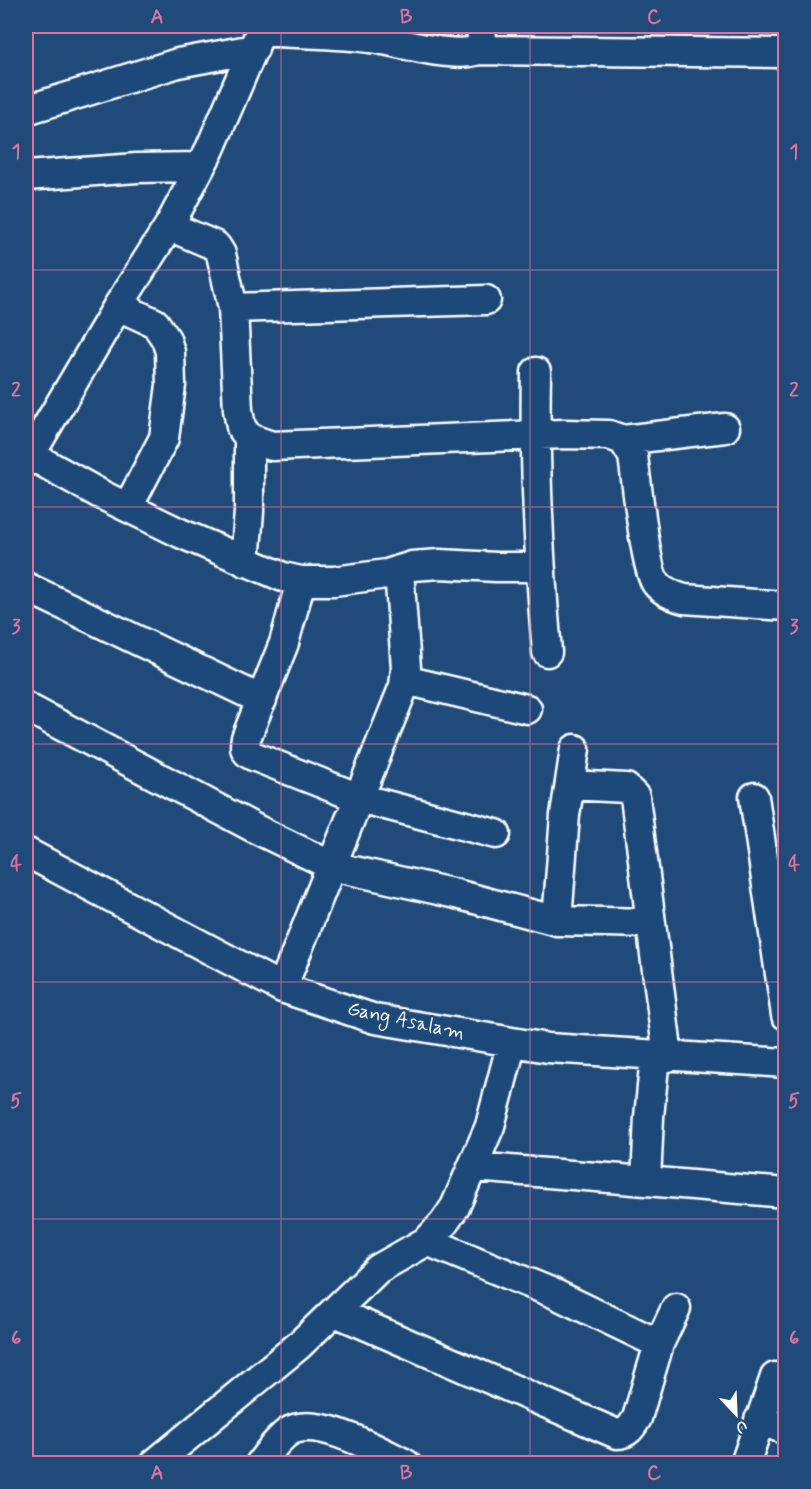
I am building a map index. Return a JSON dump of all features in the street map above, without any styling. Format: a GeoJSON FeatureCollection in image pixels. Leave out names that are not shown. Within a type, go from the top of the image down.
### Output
{"type":"FeatureCollection","features":[{"type":"Feature","properties":{"kind":"street"},"geometry":{"type":"LineString","coordinates":[[26,110],[178,63],[259,35],[378,32],[421,48],[467,53],[480,38],[786,53]]}},
{"type":"Feature","properties":{"kind":"street"},"geometry":{"type":"LineString","coordinates":[[259,35],[200,167],[169,226],[118,306],[28,459],[180,533],[283,577],[301,581],[334,581],[440,564],[540,567]]}},
{"type":"Feature","properties":{"kind":"street"},"geometry":{"type":"LineString","coordinates":[[26,176],[137,168],[200,167]]}},
{"type":"Feature","properties":{"kind":"street"},"geometry":{"type":"LineString","coordinates":[[169,226],[219,250],[224,260],[232,308],[238,410],[242,427],[249,438],[249,512],[245,561]]}},
{"type":"Feature","properties":{"kind":"street"},"geometry":{"type":"LineString","coordinates":[[232,308],[486,300]]}},
{"type":"Feature","properties":{"kind":"street"},"geometry":{"type":"LineString","coordinates":[[118,306],[155,323],[166,339],[170,352],[171,385],[164,438],[128,507]]}},
{"type":"Feature","properties":{"kind":"street"},"geometry":{"type":"LineString","coordinates":[[536,372],[535,435],[540,567],[547,652]]}},
{"type":"Feature","properties":{"kind":"street"},"geometry":{"type":"LineString","coordinates":[[249,438],[272,446],[535,435],[609,435],[623,440],[725,428]]}},
{"type":"Feature","properties":{"kind":"street"},"geometry":{"type":"LineString","coordinates":[[623,440],[633,456],[655,583],[671,594],[684,599],[786,606]]}},
{"type":"Feature","properties":{"kind":"street"},"geometry":{"type":"LineString","coordinates":[[282,988],[399,700],[405,680],[399,570]]}},
{"type":"Feature","properties":{"kind":"street"},"geometry":{"type":"LineString","coordinates":[[301,581],[284,643],[246,738],[244,747],[248,754],[359,798],[496,834]]}},
{"type":"Feature","properties":{"kind":"street"},"geometry":{"type":"LineString","coordinates":[[26,587],[262,700]]}},
{"type":"Feature","properties":{"kind":"street"},"geometry":{"type":"LineString","coordinates":[[405,680],[526,709]]}},
{"type":"Feature","properties":{"kind":"street"},"geometry":{"type":"LineString","coordinates":[[26,707],[258,830],[332,866],[456,894],[557,921],[651,923]]}},
{"type":"Feature","properties":{"kind":"street"},"geometry":{"type":"LineString","coordinates":[[557,921],[566,815],[575,749]]}},
{"type":"Feature","properties":{"kind":"street"},"geometry":{"type":"LineString","coordinates":[[570,785],[626,788],[633,793],[636,800],[651,923],[662,1056],[649,1117],[646,1181]]}},
{"type":"Feature","properties":{"kind":"street"},"geometry":{"type":"LineString","coordinates":[[754,797],[786,1015]]}},
{"type":"Feature","properties":{"kind":"street","name":"Gang Asalam"},"geometry":{"type":"LineString","coordinates":[[26,852],[282,988],[375,1019],[548,1048],[786,1062]]}},
{"type":"Feature","properties":{"kind":"street"},"geometry":{"type":"LineString","coordinates":[[154,1464],[298,1346],[378,1269],[427,1241],[455,1207],[474,1167],[490,1126],[512,1042]]}},
{"type":"Feature","properties":{"kind":"street"},"geometry":{"type":"LineString","coordinates":[[474,1167],[786,1193]]}},
{"type":"Feature","properties":{"kind":"street"},"geometry":{"type":"LineString","coordinates":[[427,1241],[554,1293],[659,1344]]}},
{"type":"Feature","properties":{"kind":"street"},"geometry":{"type":"LineString","coordinates":[[335,1312],[617,1434],[623,1434],[631,1429],[637,1418],[659,1344],[676,1308]]}},
{"type":"Feature","properties":{"kind":"street"},"geometry":{"type":"LineString","coordinates":[[745,1464],[775,1377]]}},
{"type":"Feature","properties":{"kind":"street"},"geometry":{"type":"LineString","coordinates":[[759,1420],[786,1430]]}},
{"type":"Feature","properties":{"kind":"street"},"geometry":{"type":"LineString","coordinates":[[260,1464],[286,1434],[297,1428],[312,1427],[348,1436],[406,1464]]}}]}
